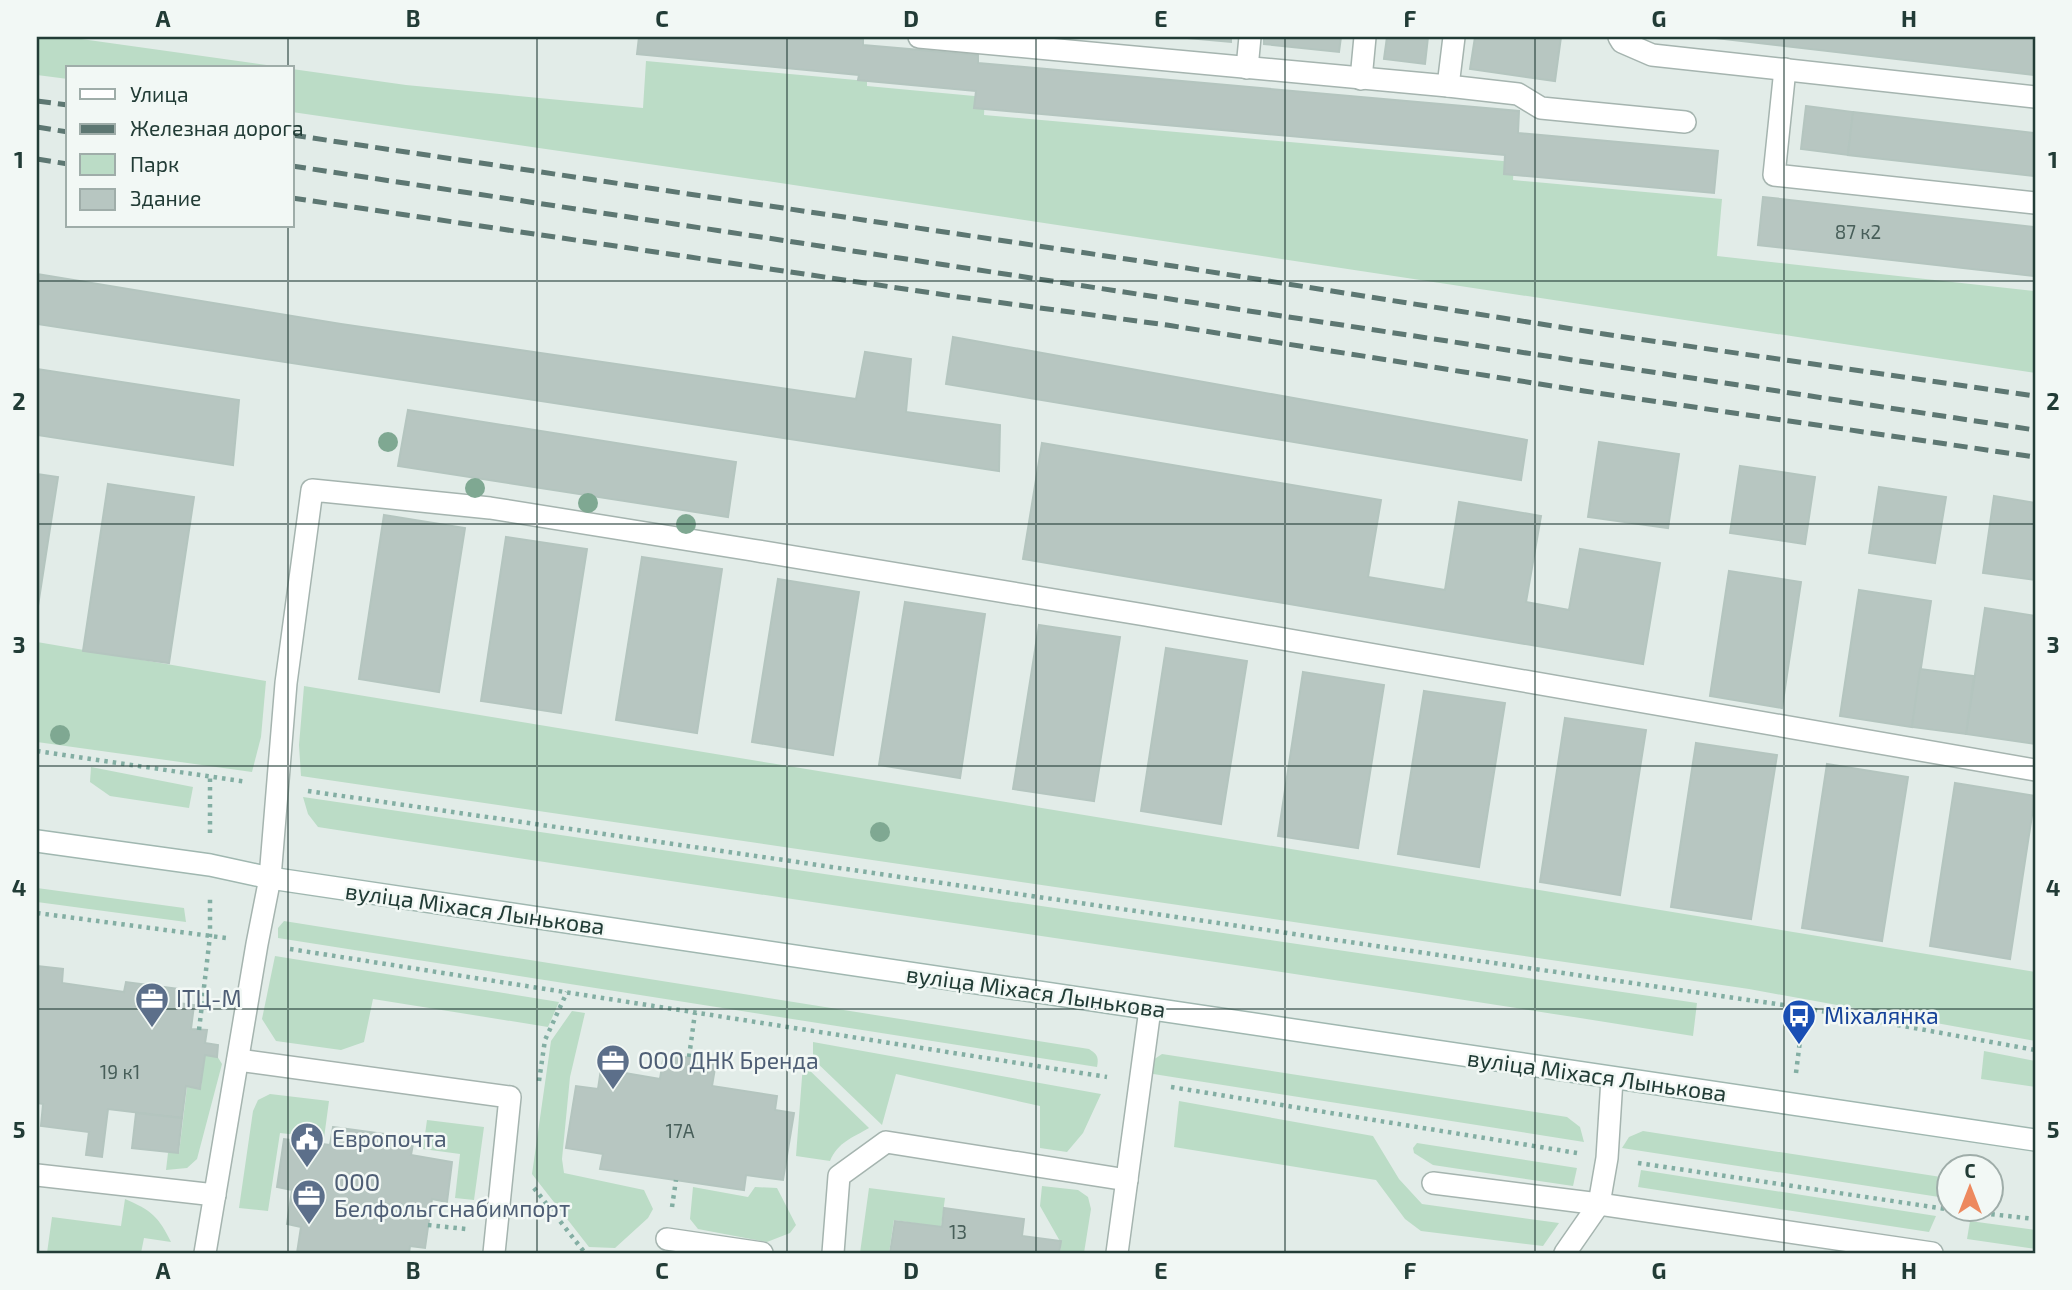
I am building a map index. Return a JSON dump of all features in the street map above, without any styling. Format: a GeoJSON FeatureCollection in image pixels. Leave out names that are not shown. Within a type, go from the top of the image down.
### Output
{"type":"FeatureCollection","features":[{"type":"Feature","properties":{"kind":"street"},"geometry":{"type":"LineString","coordinates":[[919,37],[1115,46],[1247,68],[1518,94],[1541,108],[1685,122]]}},
{"type":"Feature","properties":{"kind":"street"},"geometry":{"type":"LineString","coordinates":[[1247,68],[1250,37]]}},
{"type":"Feature","properties":{"kind":"street"},"geometry":{"type":"LineString","coordinates":[[1361,79],[1365,37]]}},
{"type":"Feature","properties":{"kind":"street"},"geometry":{"type":"LineString","coordinates":[[1448,86],[1454,37]]}},
{"type":"Feature","properties":{"kind":"street"},"geometry":{"type":"LineString","coordinates":[[1619,37],[1622,42],[1652,55],[2035,97]]}},
{"type":"Feature","properties":{"kind":"street"},"geometry":{"type":"LineString","coordinates":[[1785,69],[1774,175],[2035,203]]}},
{"type":"Feature","properties":{"kind":"street"},"geometry":{"type":"LineString","coordinates":[[205,1253],[270,878],[286,683],[312,490],[490,508],[791,556],[2035,770]]}},
{"type":"Feature","properties":{"kind":"street","name":"вуліца Міхася Лынькова"},"geometry":{"type":"LineString","coordinates":[[37,841],[210,865],[270,878],[1612,1079],[2035,1140]]}},
{"type":"Feature","properties":{"kind":"street"},"geometry":{"type":"LineString","coordinates":[[1117,1253],[1150,1009]]}},
{"type":"Feature","properties":{"kind":"street"},"geometry":{"type":"LineString","coordinates":[[238,1060],[510,1097],[494,1253]]}},
{"type":"Feature","properties":{"kind":"street"},"geometry":{"type":"LineString","coordinates":[[1565,1253],[1599,1204],[1607,1158],[1612,1079]]}},
{"type":"Feature","properties":{"kind":"street"},"geometry":{"type":"LineString","coordinates":[[833,1253],[839,1176],[886,1142],[1128,1180]]}},
{"type":"Feature","properties":{"kind":"street"},"geometry":{"type":"LineString","coordinates":[[37,1175],[215,1195]]}},
{"type":"Feature","properties":{"kind":"street"},"geometry":{"type":"LineString","coordinates":[[1433,1183],[1599,1204],[1932,1253]]}},
{"type":"Feature","properties":{"kind":"street"},"geometry":{"type":"LineString","coordinates":[[667,1239],[762,1253]]}},
{"type":"Feature","properties":{"kind":"path"},"geometry":{"type":"LineString","coordinates":[[37,751],[1804,1008],[2035,1050]]}},
{"type":"Feature","properties":{"kind":"path"},"geometry":{"type":"LineString","coordinates":[[37,913],[210,936],[1607,1158],[1953,1210],[2035,1219]]}},
{"type":"Feature","properties":{"kind":"path"},"geometry":{"type":"LineString","coordinates":[[199,1030],[210,936]]}},
{"type":"Feature","properties":{"kind":"path"},"geometry":{"type":"LineString","coordinates":[[1793,1104],[1804,1008]]}},
{"type":"Feature","properties":{"kind":"path"},"geometry":{"type":"LineString","coordinates":[[689,1057],[695,1013]]}},
{"type":"Feature","properties":{"kind":"path"},"geometry":{"type":"LineString","coordinates":[[526,1178],[585,1253]]}},
{"type":"Feature","properties":{"kind":"path"},"geometry":{"type":"LineString","coordinates":[[428,1225],[477,1231]]}},
{"type":"Feature","properties":{"kind":"green space"},"geometry":{"type":"Polygon","coordinates":[[[37,37],[67,37],[274,66],[66,66],[66,79],[37,75],[37,37]]]}},
{"type":"Feature","properties":{"kind":"green space"},"geometry":{"type":"Polygon","coordinates":[[[646,61],[867,81],[867,86],[985,97],[984,115],[1514,162],[1513,180],[1722,199],[1717,256],[2035,291],[2035,373],[294,112],[294,69],[406,85],[643,108],[646,61]]]}},
{"type":"Feature","properties":{"kind":"green space"},"geometry":{"type":"Polygon","coordinates":[[[37,642],[266,681],[261,737],[252,772],[37,742],[37,642]]]}},
{"type":"Feature","properties":{"kind":"green space"},"geometry":{"type":"Polygon","coordinates":[[[304,686],[2035,972],[2035,1041],[1749,989],[301,776],[299,745],[304,686]]]}},
{"type":"Feature","properties":{"kind":"green space"},"geometry":{"type":"Polygon","coordinates":[[[91,767],[193,787],[189,808],[110,796],[90,782],[91,767]]]}},
{"type":"Feature","properties":{"kind":"green space"},"geometry":{"type":"Polygon","coordinates":[[[303,797],[1697,1003],[1693,1036],[318,827],[308,814],[303,797]]]}},
{"type":"Feature","properties":{"kind":"green space"},"geometry":{"type":"Polygon","coordinates":[[[37,888],[184,908],[186,922],[37,902],[37,888]]]}},
{"type":"Feature","properties":{"kind":"green space"},"geometry":{"type":"Polygon","coordinates":[[[284,921],[1089,1049],[1097,1056],[1097,1067],[278,938],[278,928],[284,921]]]}},
{"type":"Feature","properties":{"kind":"green space"},"geometry":{"type":"Polygon","coordinates":[[[275,956],[559,1002],[548,1027],[373,999],[364,1042],[341,1050],[276,1041],[262,1019],[275,956]]]}},
{"type":"Feature","properties":{"kind":"green space"},"geometry":{"type":"Polygon","coordinates":[[[572,1011],[585,1013],[570,1077],[562,1159],[564,1173],[644,1190],[653,1209],[648,1218],[615,1248],[589,1247],[532,1174],[551,1041],[572,1011]]]}},
{"type":"Feature","properties":{"kind":"green space"},"geometry":{"type":"Polygon","coordinates":[[[813,1042],[1101,1094],[1083,1133],[1067,1152],[1040,1148],[1040,1106],[896,1074],[882,1125],[813,1059],[813,1042]]]}},
{"type":"Feature","properties":{"kind":"green space"},"geometry":{"type":"Polygon","coordinates":[[[1984,1051],[2035,1061],[2035,1087],[1981,1079],[1984,1051]]]}},
{"type":"Feature","properties":{"kind":"green space"},"geometry":{"type":"Polygon","coordinates":[[[1162,1054],[1567,1117],[1580,1127],[1584,1142],[1147,1073],[1153,1060],[1162,1054]]]}},
{"type":"Feature","properties":{"kind":"green space"},"geometry":{"type":"Polygon","coordinates":[[[204,1056],[217,1056],[222,1064],[197,1159],[187,1168],[166,1170],[168,1153],[179,1153],[187,1087],[201,1088],[204,1056]]]}},
{"type":"Feature","properties":{"kind":"green space"},"geometry":{"type":"Polygon","coordinates":[[[803,1064],[869,1128],[841,1145],[830,1161],[796,1156],[803,1064]]]}},
{"type":"Feature","properties":{"kind":"green space"},"geometry":{"type":"Polygon","coordinates":[[[270,1094],[329,1101],[324,1138],[280,1133],[268,1211],[239,1208],[253,1111],[258,1100],[270,1094]]]}},
{"type":"Feature","properties":{"kind":"green space"},"geometry":{"type":"Polygon","coordinates":[[[1179,1101],[1373,1136],[1399,1179],[1422,1204],[1559,1223],[1543,1246],[1421,1231],[1405,1219],[1376,1180],[1174,1147],[1179,1101]]]}},
{"type":"Feature","properties":{"kind":"green space"},"geometry":{"type":"Polygon","coordinates":[[[427,1120],[484,1127],[474,1200],[455,1198],[460,1154],[423,1149],[427,1120]]]}},
{"type":"Feature","properties":{"kind":"green space"},"geometry":{"type":"Polygon","coordinates":[[[1643,1131],[1936,1176],[1936,1197],[1622,1148],[1629,1137],[1643,1131]]]}},
{"type":"Feature","properties":{"kind":"green space"},"geometry":{"type":"Polygon","coordinates":[[[1417,1143],[1577,1168],[1573,1186],[1433,1165],[1414,1153],[1413,1148],[1417,1143]]]}},
{"type":"Feature","properties":{"kind":"green space"},"geometry":{"type":"Polygon","coordinates":[[[1641,1170],[1936,1216],[1929,1232],[1638,1187],[1641,1170]]]}},
{"type":"Feature","properties":{"kind":"green space"},"geometry":{"type":"Polygon","coordinates":[[[1042,1186],[1078,1190],[1088,1197],[1091,1209],[1084,1253],[1060,1253],[1061,1243],[1040,1206],[1042,1186]]]}},
{"type":"Feature","properties":{"kind":"green space"},"geometry":{"type":"Polygon","coordinates":[[[693,1187],[748,1197],[755,1187],[777,1188],[796,1225],[790,1233],[767,1242],[698,1229],[690,1219],[693,1187]]]}},
{"type":"Feature","properties":{"kind":"green space"},"geometry":{"type":"Polygon","coordinates":[[[869,1188],[945,1198],[941,1227],[894,1220],[889,1253],[860,1253],[869,1188]]]}},
{"type":"Feature","properties":{"kind":"green space"},"geometry":{"type":"Polygon","coordinates":[[[125,1199],[153,1215],[171,1242],[144,1238],[141,1253],[47,1253],[52,1217],[121,1226],[125,1199]]]}},
{"type":"Feature","properties":{"kind":"green space"},"geometry":{"type":"Polygon","coordinates":[[[1970,1224],[2035,1230],[2035,1249],[1967,1239],[1970,1224]]]}},
{"type":"Feature","properties":{"kind":"building"},"geometry":{"type":"Polygon","coordinates":[[[639,37],[863,39],[863,45],[978,55],[978,63],[1519,111],[1518,133],[1718,151],[1714,193],[1504,174],[1505,155],[974,108],[976,91],[858,80],[859,75],[637,54],[639,37]]]}},
{"type":"Feature","properties":{"kind":"building"},"geometry":{"type":"Polygon","coordinates":[[[1176,37],[1231,37],[1231,42],[1176,37]]]}},
{"type":"Feature","properties":{"kind":"building"},"geometry":{"type":"Polygon","coordinates":[[[1264,37],[1341,37],[1339,52],[1264,44],[1264,37]]]}},
{"type":"Feature","properties":{"kind":"building"},"geometry":{"type":"Polygon","coordinates":[[[1387,37],[1428,37],[1425,64],[1384,59],[1387,37]]]}},
{"type":"Feature","properties":{"kind":"building"},"geometry":{"type":"Polygon","coordinates":[[[1475,37],[1561,37],[1555,81],[1470,69],[1475,37]]]}},
{"type":"Feature","properties":{"kind":"building"},"geometry":{"type":"Polygon","coordinates":[[[1707,37],[2035,37],[2035,75],[1707,37]]]}},
{"type":"Feature","properties":{"kind":"building"},"geometry":{"type":"Polygon","coordinates":[[[1806,106],[1853,112],[1848,155],[1801,149],[1806,106]]]}},
{"type":"Feature","properties":{"kind":"building"},"geometry":{"type":"Polygon","coordinates":[[[1853,112],[2035,133],[2035,176],[1848,155],[1853,112]]]}},
{"type":"Feature","properties":{"kind":"building"},"geometry":{"type":"Polygon","coordinates":[[[1763,197],[2035,227],[2035,276],[1758,245],[1763,197]]]}},
{"type":"Feature","properties":{"kind":"building"},"geometry":{"type":"Polygon","coordinates":[[[37,274],[341,324],[856,399],[865,352],[911,359],[906,412],[1000,425],[999,471],[37,324],[37,274]]]}},
{"type":"Feature","properties":{"kind":"building"},"geometry":{"type":"Polygon","coordinates":[[[953,337],[1527,440],[1521,480],[946,384],[953,337]]]}},
{"type":"Feature","properties":{"kind":"building"},"geometry":{"type":"Polygon","coordinates":[[[37,369],[239,400],[233,465],[37,435],[37,369]]]}},
{"type":"Feature","properties":{"kind":"building"},"geometry":{"type":"Polygon","coordinates":[[[408,410],[736,462],[728,517],[398,466],[408,410]]]}},
{"type":"Feature","properties":{"kind":"building"},"geometry":{"type":"Polygon","coordinates":[[[1599,442],[1679,454],[1668,528],[1588,517],[1599,442]]]}},
{"type":"Feature","properties":{"kind":"building"},"geometry":{"type":"Polygon","coordinates":[[[1042,443],[1381,500],[1368,577],[1445,590],[1459,502],[1541,516],[1526,602],[1569,610],[1580,549],[1660,563],[1643,664],[1023,559],[1042,443]]]}},
{"type":"Feature","properties":{"kind":"building"},"geometry":{"type":"Polygon","coordinates":[[[1740,466],[1815,477],[1805,544],[1730,533],[1740,466]]]}},
{"type":"Feature","properties":{"kind":"building"},"geometry":{"type":"Polygon","coordinates":[[[37,474],[58,477],[37,612],[37,474]]]}},
{"type":"Feature","properties":{"kind":"building"},"geometry":{"type":"Polygon","coordinates":[[[108,484],[194,497],[169,663],[83,651],[108,484]]]}},
{"type":"Feature","properties":{"kind":"building"},"geometry":{"type":"Polygon","coordinates":[[[1879,487],[1946,497],[1935,563],[1869,553],[1879,487]]]}},
{"type":"Feature","properties":{"kind":"building"},"geometry":{"type":"Polygon","coordinates":[[[1994,496],[2035,503],[2035,580],[1983,573],[1994,496]]]}},
{"type":"Feature","properties":{"kind":"building"},"geometry":{"type":"Polygon","coordinates":[[[384,515],[465,528],[439,692],[359,679],[384,515]]]}},
{"type":"Feature","properties":{"kind":"building"},"geometry":{"type":"Polygon","coordinates":[[[506,537],[587,549],[561,713],[481,701],[506,537]]]}},
{"type":"Feature","properties":{"kind":"building"},"geometry":{"type":"Polygon","coordinates":[[[642,557],[722,569],[697,733],[616,720],[642,557]]]}},
{"type":"Feature","properties":{"kind":"building"},"geometry":{"type":"Polygon","coordinates":[[[1729,571],[1801,582],[1782,708],[1710,696],[1729,571]]]}},
{"type":"Feature","properties":{"kind":"building"},"geometry":{"type":"Polygon","coordinates":[[[778,579],[859,592],[833,755],[752,742],[778,579]]]}},
{"type":"Feature","properties":{"kind":"building"},"geometry":{"type":"Polygon","coordinates":[[[1859,590],[1931,601],[1912,727],[1840,716],[1859,590]]]}},
{"type":"Feature","properties":{"kind":"building"},"geometry":{"type":"Polygon","coordinates":[[[905,602],[985,614],[960,778],[879,765],[905,602]]]}},
{"type":"Feature","properties":{"kind":"building"},"geometry":{"type":"Polygon","coordinates":[[[1985,608],[2035,616],[2035,744],[1966,734],[1985,608]]]}},
{"type":"Feature","properties":{"kind":"building"},"geometry":{"type":"Polygon","coordinates":[[[1039,625],[1120,637],[1094,801],[1013,789],[1039,625]]]}},
{"type":"Feature","properties":{"kind":"building"},"geometry":{"type":"Polygon","coordinates":[[[1166,648],[1247,661],[1221,824],[1141,811],[1166,648]]]}},
{"type":"Feature","properties":{"kind":"building"},"geometry":{"type":"Polygon","coordinates":[[[1920,669],[1974,676],[1966,734],[1912,727],[1920,669]]]}},
{"type":"Feature","properties":{"kind":"building"},"geometry":{"type":"Polygon","coordinates":[[[1303,672],[1384,685],[1358,848],[1278,836],[1303,672]]]}},
{"type":"Feature","properties":{"kind":"building"},"geometry":{"type":"Polygon","coordinates":[[[1424,691],[1505,703],[1479,867],[1398,854],[1424,691]]]}},
{"type":"Feature","properties":{"kind":"building"},"geometry":{"type":"Polygon","coordinates":[[[1565,718],[1646,730],[1620,895],[1540,882],[1565,718]]]}},
{"type":"Feature","properties":{"kind":"building"},"geometry":{"type":"Polygon","coordinates":[[[1696,743],[1777,755],[1751,919],[1671,907],[1696,743]]]}},
{"type":"Feature","properties":{"kind":"building"},"geometry":{"type":"Polygon","coordinates":[[[1827,764],[1908,777],[1882,941],[1802,928],[1827,764]]]}},
{"type":"Feature","properties":{"kind":"building"},"geometry":{"type":"Polygon","coordinates":[[[1955,783],[2035,796],[2010,959],[1930,946],[1955,783]]]}},
{"type":"Feature","properties":{"kind":"building"},"geometry":{"type":"Polygon","coordinates":[[[37,966],[63,969],[62,983],[124,992],[126,982],[180,989],[178,1003],[194,1005],[191,1029],[207,1030],[205,1043],[218,1045],[217,1057],[205,1055],[200,1089],[186,1086],[182,1118],[108,1109],[102,1157],[86,1155],[89,1132],[41,1126],[43,1104],[37,1103],[37,966]]]}},
{"type":"Feature","properties":{"kind":"building"},"geometry":{"type":"Polygon","coordinates":[[[664,1054],[716,1062],[712,1086],[777,1096],[775,1110],[794,1113],[783,1180],[746,1175],[744,1190],[600,1169],[603,1154],[566,1148],[576,1086],[598,1089],[601,1069],[660,1079],[664,1054]]]}},
{"type":"Feature","properties":{"kind":"building"},"geometry":{"type":"Polygon","coordinates":[[[136,1113],[182,1118],[178,1153],[132,1148],[136,1113]]]}},
{"type":"Feature","properties":{"kind":"building"},"geometry":{"type":"Polygon","coordinates":[[[333,1127],[414,1138],[411,1155],[452,1162],[447,1202],[432,1199],[425,1248],[410,1246],[409,1253],[297,1253],[301,1227],[287,1224],[292,1190],[277,1187],[284,1139],[330,1145],[333,1127]]]}},
{"type":"Feature","properties":{"kind":"building"},"geometry":{"type":"Polygon","coordinates":[[[944,1208],[1024,1219],[1022,1236],[1061,1241],[1059,1253],[890,1253],[895,1221],[942,1227],[944,1208]]]}},
{"type":"Feature","properties":{"kind":"railway"},"geometry":{"type":"LineString","coordinates":[[37,101],[66,105]]}},
{"type":"Feature","properties":{"kind":"railway"},"geometry":{"type":"LineString","coordinates":[[37,127],[66,132]]}},
{"type":"Feature","properties":{"kind":"railway"},"geometry":{"type":"LineString","coordinates":[[294,135],[1180,267],[1604,334],[2035,396]]}},
{"type":"Feature","properties":{"kind":"railway"},"geometry":{"type":"LineString","coordinates":[[37,159],[66,164]]}},
{"type":"Feature","properties":{"kind":"railway"},"geometry":{"type":"LineString","coordinates":[[294,166],[2035,430]]}},
{"type":"Feature","properties":{"kind":"railway"},"geometry":{"type":"LineString","coordinates":[[294,198],[959,297],[1167,325],[1584,391],[2035,457]]}},
{"type":"Feature","properties":{"kind":"place","name":"ІТЦ-М"},"geometry":{"type":"Point","coordinates":[152,1029]}},
{"type":"Feature","properties":{"kind":"place","name":"Міхалянка"},"geometry":{"type":"Point","coordinates":[1799,1046]}},
{"type":"Feature","properties":{"kind":"place","name":"ООО ДНК Бренда"},"geometry":{"type":"Point","coordinates":[613,1091]}},
{"type":"Feature","properties":{"kind":"place","name":"Европочта"},"geometry":{"type":"Point","coordinates":[307,1169]}},
{"type":"Feature","properties":{"kind":"place","name":"OOO Белфольгснабимпорт"},"geometry":{"type":"Point","coordinates":[309,1226]}}]}
